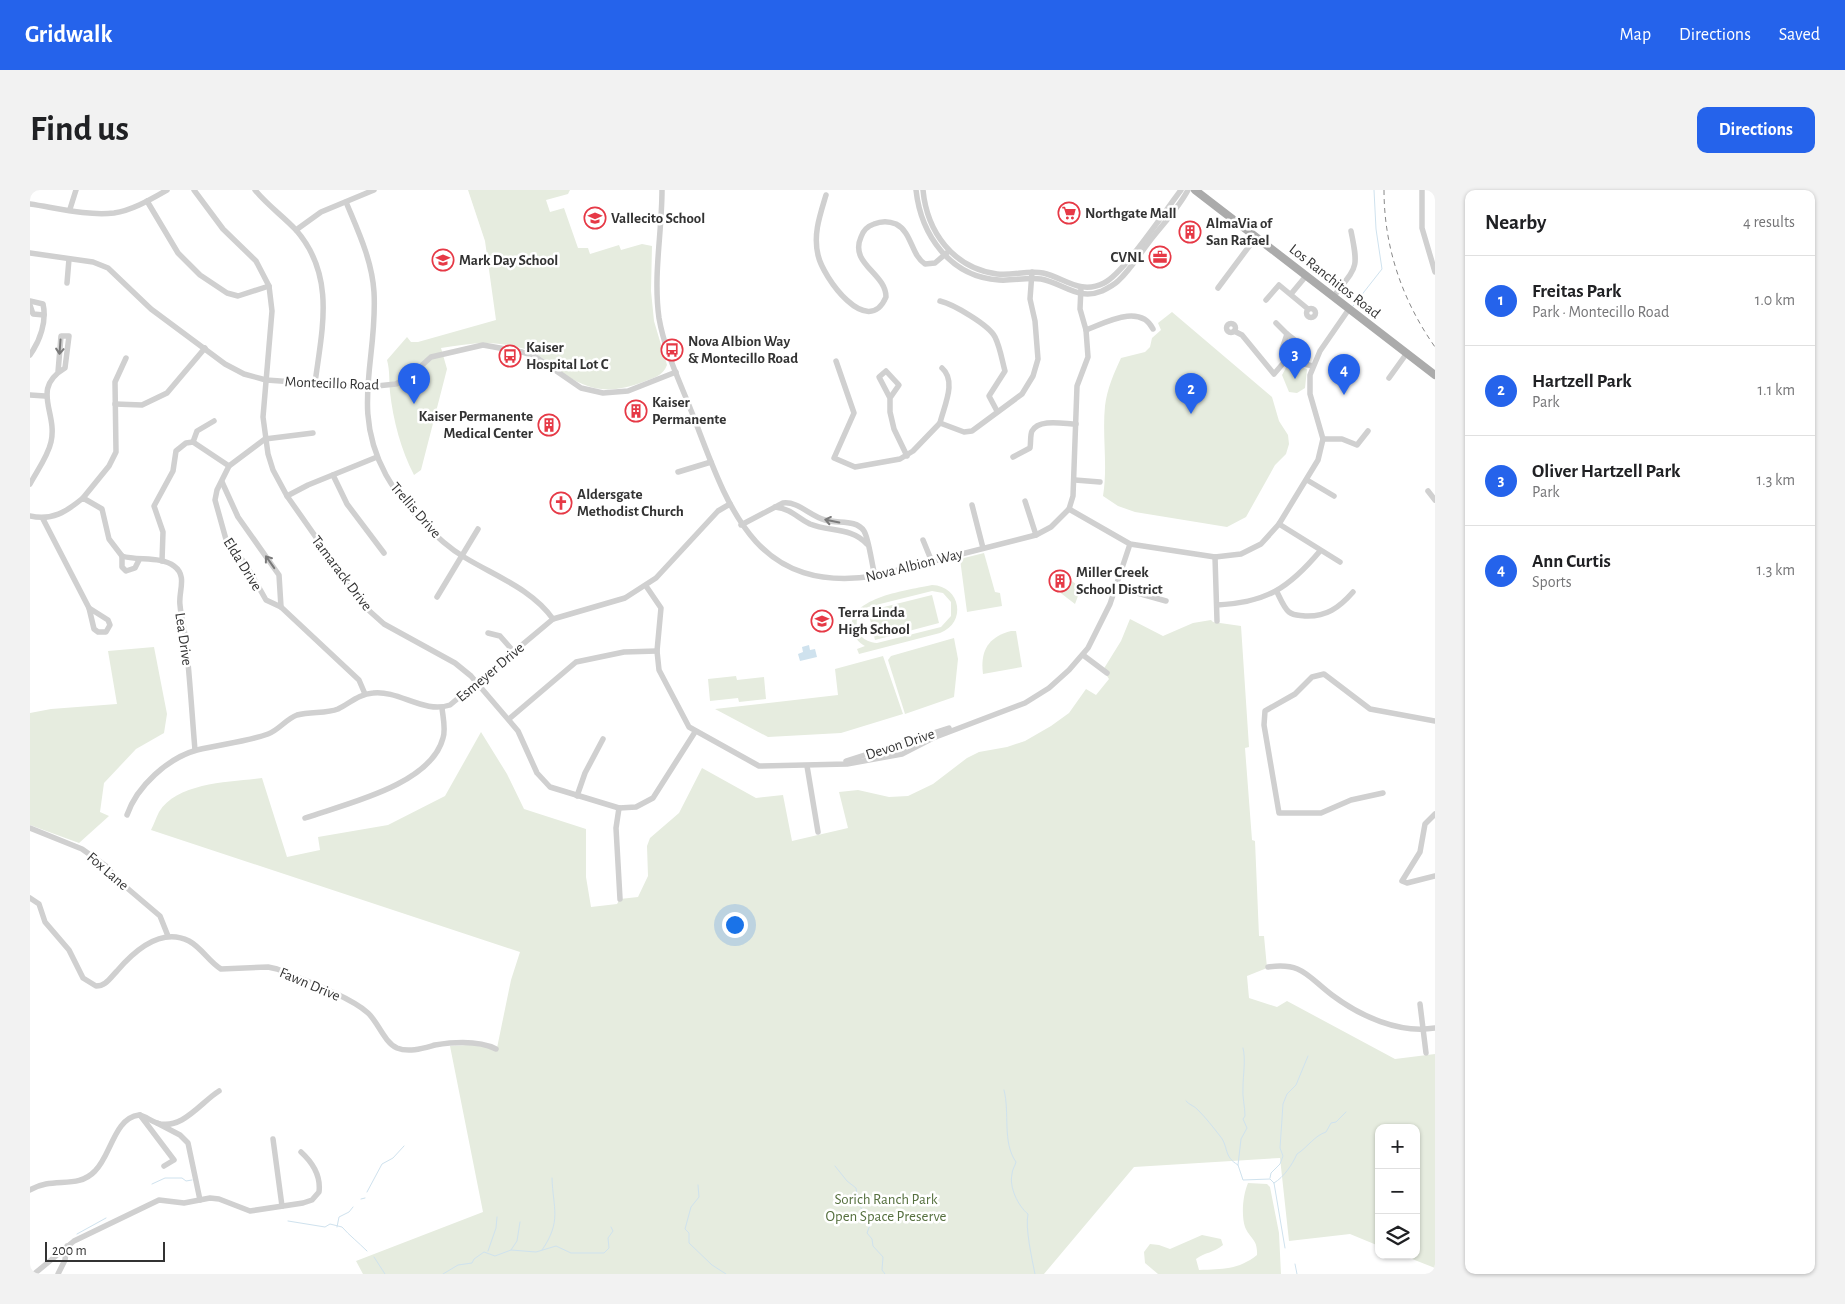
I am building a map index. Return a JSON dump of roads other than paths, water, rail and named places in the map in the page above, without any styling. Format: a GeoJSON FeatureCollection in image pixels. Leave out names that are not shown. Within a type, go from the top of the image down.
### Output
{"type":"FeatureCollection","features":[{"type":"Feature","properties":{"kind":"main road","name":"Los Ranchitos Road"},"geometry":{"type":"LineString","coordinates":[[1195,190],[1435,375]]}},
{"type":"Feature","properties":{"kind":"street"},"geometry":{"type":"LineString","coordinates":[[70,209],[76,190]]}},
{"type":"Feature","properties":{"kind":"street"},"geometry":{"type":"LineString","coordinates":[[30,204],[115,212],[146,201],[167,190]]}},
{"type":"Feature","properties":{"kind":"street","name":"Tamarack Drive"},"geometry":{"type":"LineString","coordinates":[[194,190],[223,229],[256,261],[269,286],[272,311],[263,417],[265,439],[273,470],[287,496],[365,607],[384,624],[455,663],[478,683],[525,742],[532,765],[542,780],[556,790],[619,808],[636,807],[653,798],[695,732]]}},
{"type":"Feature","properties":{"kind":"street"},"geometry":{"type":"LineString","coordinates":[[255,190],[296,230],[309,249],[320,275],[324,295],[315,383]]}},
{"type":"Feature","properties":{"kind":"street"},"geometry":{"type":"LineString","coordinates":[[296,230],[310,218],[374,190]]}},
{"type":"Feature","properties":{"kind":"street","name":"Nova Albion Way"},"geometry":{"type":"LineString","coordinates":[[662,190],[656,285],[659,319],[666,347],[710,462],[730,504],[741,525],[767,553],[796,570],[832,579],[875,576],[1036,535],[1051,527],[1069,509]]}},
{"type":"Feature","properties":{"kind":"street"},"geometry":{"type":"LineString","coordinates":[[916,190],[924,226],[934,243],[947,253],[968,264],[990,272],[1046,274],[1081,291],[1100,292],[1117,282],[1188,190]]}},
{"type":"Feature","properties":{"kind":"street"},"geometry":{"type":"LineString","coordinates":[[923,190],[930,224],[947,253]]}},
{"type":"Feature","properties":{"kind":"street"},"geometry":{"type":"LineString","coordinates":[[1081,291],[1098,286],[1113,277],[1181,190]]}},
{"type":"Feature","properties":{"kind":"street"},"geometry":{"type":"LineString","coordinates":[[1422,190],[1422,228],[1435,272]]}},
{"type":"Feature","properties":{"kind":"street"},"geometry":{"type":"LineString","coordinates":[[826,195],[816,238],[819,260],[833,284],[860,310],[873,311],[879,308],[886,297],[884,285],[866,265],[860,254],[859,241],[871,225],[884,221],[897,224],[906,234],[918,258],[925,264],[935,264],[947,253]]}},
{"type":"Feature","properties":{"kind":"street"},"geometry":{"type":"LineString","coordinates":[[146,201],[178,253],[200,275],[227,293],[238,296],[269,286]]}},
{"type":"Feature","properties":{"kind":"street","name":"Trellis Drive"},"geometry":{"type":"LineString","coordinates":[[346,202],[364,244],[374,291],[367,387],[369,431],[377,457],[398,494],[448,546],[533,597],[553,619]]}},
{"type":"Feature","properties":{"kind":"street"},"geometry":{"type":"LineString","coordinates":[[1333,297],[1353,271],[1357,261],[1351,231]]}},
{"type":"Feature","properties":{"kind":"street"},"geometry":{"type":"LineString","coordinates":[[1218,288],[1256,237]]}},
{"type":"Feature","properties":{"kind":"street","name":"Montecillo Road"},"geometry":{"type":"LineString","coordinates":[[30,253],[94,262],[108,268],[151,309],[225,364],[244,374],[266,380],[367,387],[396,384],[410,376],[431,357],[483,345],[522,352],[536,357],[581,388],[603,393],[628,391],[676,372]]}},
{"type":"Feature","properties":{"kind":"street"},"geometry":{"type":"LineString","coordinates":[[67,283],[69,259]]}},
{"type":"Feature","properties":{"kind":"street"},"geometry":{"type":"LineString","coordinates":[[940,423],[964,432],[972,431],[1022,394],[1033,376],[1038,359],[1035,321],[1030,299],[1032,275]]}},
{"type":"Feature","properties":{"kind":"street"},"geometry":{"type":"LineString","coordinates":[[1291,294],[1306,276]]}},
{"type":"Feature","properties":{"kind":"street"},"geometry":{"type":"LineString","coordinates":[[1266,300],[1279,285],[1308,309]]}},
{"type":"Feature","properties":{"kind":"street"},"geometry":{"type":"LineString","coordinates":[[1081,291],[1080,316],[1086,330],[1088,357],[1077,386],[1075,480],[1069,509],[1130,544],[1215,557],[1241,554],[1266,540],[1279,524],[1318,460],[1322,438],[1310,394],[1313,366],[1349,309]]}},
{"type":"Feature","properties":{"kind":"street"},"geometry":{"type":"LineString","coordinates":[[940,301],[956,308],[991,331],[996,338],[1005,371],[990,396],[997,411]]}},
{"type":"Feature","properties":{"kind":"street"},"geometry":{"type":"LineString","coordinates":[[30,356],[36,346],[44,315],[43,304],[30,303],[33,314],[44,315]]}},
{"type":"Feature","properties":{"kind":"street"},"geometry":{"type":"LineString","coordinates":[[1086,330],[1129,316],[1141,318],[1153,329]]}},
{"type":"Feature","properties":{"kind":"street"},"geometry":{"type":"LineString","coordinates":[[1276,323],[1301,345]]}},
{"type":"Feature","properties":{"kind":"street"},"geometry":{"type":"LineString","coordinates":[[1234,330],[1242,335],[1274,374],[1286,360]]}},
{"type":"Feature","properties":{"kind":"street"},"geometry":{"type":"LineString","coordinates":[[1286,360],[1282,349],[1287,334]]}},
{"type":"Feature","properties":{"kind":"street"},"geometry":{"type":"LineString","coordinates":[[30,484],[51,442],[52,424],[45,396],[51,379],[65,368],[69,336],[60,336],[58,372]]}},
{"type":"Feature","properties":{"kind":"street"},"geometry":{"type":"LineString","coordinates":[[116,404],[142,405],[167,394],[205,348]]}},
{"type":"Feature","properties":{"kind":"street"},"geometry":{"type":"LineString","coordinates":[[1389,378],[1407,353]]}},
{"type":"Feature","properties":{"kind":"street"},"geometry":{"type":"LineString","coordinates":[[30,516],[43,519],[65,512],[83,498],[109,466],[116,452],[115,382],[126,358]]}},
{"type":"Feature","properties":{"kind":"street"},"geometry":{"type":"LineString","coordinates":[[1286,360],[1313,366]]}},
{"type":"Feature","properties":{"kind":"street"},"geometry":{"type":"LineString","coordinates":[[836,361],[854,413],[834,458],[855,467],[907,456],[940,423],[950,381],[948,373],[942,368]]}},
{"type":"Feature","properties":{"kind":"street"},"geometry":{"type":"LineString","coordinates":[[30,394],[45,396]]}},
{"type":"Feature","properties":{"kind":"street"},"geometry":{"type":"LineString","coordinates":[[890,398],[890,412],[894,429],[907,456]]}},
{"type":"Feature","properties":{"kind":"street"},"geometry":{"type":"LineString","coordinates":[[193,442],[197,431],[214,420]]}},
{"type":"Feature","properties":{"kind":"street"},"geometry":{"type":"LineString","coordinates":[[1013,457],[1030,448],[1032,431],[1037,426],[1045,423],[1076,424]]}},
{"type":"Feature","properties":{"kind":"street"},"geometry":{"type":"LineString","coordinates":[[1322,438],[1342,439],[1358,445],[1368,431]]}},
{"type":"Feature","properties":{"kind":"street"},"geometry":{"type":"LineString","coordinates":[[265,439],[313,433]]}},
{"type":"Feature","properties":{"kind":"street","name":"Elda Drive"},"geometry":{"type":"LineString","coordinates":[[265,439],[229,466],[217,490],[215,500],[227,542],[245,563],[266,600],[281,607],[359,680],[365,694]]}},
{"type":"Feature","properties":{"kind":"street"},"geometry":{"type":"LineString","coordinates":[[122,556],[139,560],[162,561],[163,532],[154,506],[173,470],[176,451],[186,443],[193,442],[229,466]]}},
{"type":"Feature","properties":{"kind":"street"},"geometry":{"type":"LineString","coordinates":[[287,496],[377,457]]}},
{"type":"Feature","properties":{"kind":"street"},"geometry":{"type":"LineString","coordinates":[[678,472],[710,462]]}},
{"type":"Feature","properties":{"kind":"street"},"geometry":{"type":"LineString","coordinates":[[333,475],[347,504],[384,553]]}},
{"type":"Feature","properties":{"kind":"street"},"geometry":{"type":"LineString","coordinates":[[1075,480],[1100,482]]}},
{"type":"Feature","properties":{"kind":"street"},"geometry":{"type":"LineString","coordinates":[[1307,480],[1334,496]]}},
{"type":"Feature","properties":{"kind":"street","name":"Elda Drive"},"geometry":{"type":"LineString","coordinates":[[222,482],[238,517],[280,575],[281,607]]}},
{"type":"Feature","properties":{"kind":"street"},"geometry":{"type":"LineString","coordinates":[[1428,491],[1435,500]]}},
{"type":"Feature","properties":{"kind":"street"},"geometry":{"type":"LineString","coordinates":[[83,498],[102,509],[109,538],[122,556],[122,567],[126,570],[134,568],[139,560]]}},
{"type":"Feature","properties":{"kind":"street"},"geometry":{"type":"LineString","coordinates":[[1025,501],[1036,535]]}},
{"type":"Feature","properties":{"kind":"street"},"geometry":{"type":"LineString","coordinates":[[741,525],[790,502],[825,520],[859,525],[866,533],[875,576]]}},
{"type":"Feature","properties":{"kind":"street","name":"Esmeyer Drive"},"geometry":{"type":"LineString","coordinates":[[127,815],[136,796],[147,782],[163,769],[195,750],[269,733],[295,716],[316,711],[331,711],[365,694],[382,693],[430,707],[442,708],[457,700],[553,619],[604,606],[625,598],[646,586],[656,578],[718,511],[730,504]]}},
{"type":"Feature","properties":{"kind":"street"},"geometry":{"type":"LineString","coordinates":[[972,505],[983,548]]}},
{"type":"Feature","properties":{"kind":"street"},"geometry":{"type":"LineString","coordinates":[[776,507],[787,508],[808,523],[827,530],[848,531],[859,536],[867,544]]}},
{"type":"Feature","properties":{"kind":"street"},"geometry":{"type":"LineString","coordinates":[[43,519],[90,608]]}},
{"type":"Feature","properties":{"kind":"street"},"geometry":{"type":"LineString","coordinates":[[1279,524],[1340,562]]}},
{"type":"Feature","properties":{"kind":"street"},"geometry":{"type":"LineString","coordinates":[[437,597],[478,529]]}},
{"type":"Feature","properties":{"kind":"street"},"geometry":{"type":"LineString","coordinates":[[923,540],[932,562]]}},
{"type":"Feature","properties":{"kind":"street","name":"Devon Drive"},"geometry":{"type":"LineString","coordinates":[[646,586],[660,608],[656,651],[658,670],[690,727],[695,732],[759,766],[832,765],[902,754],[933,738],[1025,703],[1049,688],[1083,655],[1102,621],[1116,587],[1130,544]]}},
{"type":"Feature","properties":{"kind":"street"},"geometry":{"type":"LineString","coordinates":[[1217,605],[1252,601],[1277,592],[1304,570],[1320,551]]}},
{"type":"Feature","properties":{"kind":"street"},"geometry":{"type":"LineString","coordinates":[[1215,557],[1217,620]]}},
{"type":"Feature","properties":{"kind":"street","name":"Lea Drive"},"geometry":{"type":"LineString","coordinates":[[162,561],[174,566],[181,576],[182,584],[179,600],[186,641],[195,750]]}},
{"type":"Feature","properties":{"kind":"street"},"geometry":{"type":"LineString","coordinates":[[1116,587],[1166,601]]}},
{"type":"Feature","properties":{"kind":"street"},"geometry":{"type":"LineString","coordinates":[[1277,592],[1288,611],[1295,615],[1312,616],[1334,611],[1353,592]]}},
{"type":"Feature","properties":{"kind":"street"},"geometry":{"type":"LineString","coordinates":[[488,633],[500,636],[514,652]]}},
{"type":"Feature","properties":{"kind":"street"},"geometry":{"type":"LineString","coordinates":[[509,720],[576,662],[624,652],[656,651]]}},
{"type":"Feature","properties":{"kind":"street"},"geometry":{"type":"LineString","coordinates":[[1083,655],[1107,673]]}},
{"type":"Feature","properties":{"kind":"street"},"geometry":{"type":"LineString","coordinates":[[1383,793],[1351,800],[1321,813],[1279,813],[1264,725],[1266,711],[1295,694],[1312,677],[1324,674],[1370,709],[1435,721]]}},
{"type":"Feature","properties":{"kind":"street"},"geometry":{"type":"LineString","coordinates":[[305,818],[396,786],[416,774],[439,750],[443,740],[442,708]]}},
{"type":"Feature","properties":{"kind":"street","name":"Devon Drive"},"geometry":{"type":"LineString","coordinates":[[832,765],[934,732],[970,724]]}},
{"type":"Feature","properties":{"kind":"street"},"geometry":{"type":"LineString","coordinates":[[577,796],[585,773],[603,739]]}},
{"type":"Feature","properties":{"kind":"street"},"geometry":{"type":"LineString","coordinates":[[807,766],[818,832]]}},
{"type":"Feature","properties":{"kind":"street"},"geometry":{"type":"LineString","coordinates":[[619,808],[616,828],[620,899]]}},
{"type":"Feature","properties":{"kind":"street"},"geometry":{"type":"LineString","coordinates":[[1435,814],[1426,824],[1420,852],[1402,881],[1407,883],[1435,876]]}},
{"type":"Feature","properties":{"kind":"street","name":"Fox Lane"},"geometry":{"type":"LineString","coordinates":[[30,828],[82,849],[106,866],[160,916],[168,936]]}},
{"type":"Feature","properties":{"kind":"street"},"geometry":{"type":"LineString","coordinates":[[30,898],[39,904],[46,922],[69,950],[83,978],[96,986],[108,982],[144,946],[168,936]]}},
{"type":"Feature","properties":{"kind":"street","name":"Fawn Drive"},"geometry":{"type":"LineString","coordinates":[[168,936],[194,944],[221,969],[277,969],[345,999],[368,1013],[389,1040],[399,1048],[412,1050],[471,1043],[486,1044],[496,1049]]}},
{"type":"Feature","properties":{"kind":"street"},"geometry":{"type":"LineString","coordinates":[[1268,968],[1284,965],[1301,969],[1333,996],[1395,1028],[1423,1030],[1435,1028]]}},
{"type":"Feature","properties":{"kind":"street"},"geometry":{"type":"LineString","coordinates":[[1420,1004],[1426,1053]]}},
{"type":"Feature","properties":{"kind":"street"},"geometry":{"type":"LineString","coordinates":[[157,1123],[174,1123],[185,1118],[219,1092]]}},
{"type":"Feature","properties":{"kind":"street"},"geometry":{"type":"LineString","coordinates":[[140,1115],[174,1160],[164,1166]]}},
{"type":"Feature","properties":{"kind":"street"},"geometry":{"type":"LineString","coordinates":[[30,1190],[46,1183],[80,1181],[87,1178],[99,1168],[122,1124],[128,1118],[140,1115],[180,1135],[188,1142],[200,1200]]}},
{"type":"Feature","properties":{"kind":"street"},"geometry":{"type":"LineString","coordinates":[[273,1139],[282,1206]]}},
{"type":"Feature","properties":{"kind":"street"},"geometry":{"type":"LineString","coordinates":[[34,1274],[67,1246],[160,1200],[184,1203],[218,1199],[250,1211],[312,1200],[319,1192],[319,1181],[312,1163],[301,1152]]}},
{"type":"Feature","properties":{"kind":"street"},"geometry":{"type":"LineString","coordinates":[[58,1274],[65,1260],[67,1246]]}},
{"type":"Feature","properties":{"kind":"water"},"geometry":{"type":"Polygon","coordinates":[[[809,645],[810,650],[815,649],[817,657],[800,661],[798,654],[803,652],[802,647],[809,645]]]}},
{"type":"Feature","properties":{"kind":"waterway"},"geometry":{"type":"LineString","coordinates":[[1353,306],[1382,269],[1376,229],[1374,190]]}},
{"type":"Feature","properties":{"kind":"waterway"},"geometry":{"type":"LineString","coordinates":[[1238,1165],[1241,1139],[1247,1128],[1243,1119],[1245,1116],[1243,1048]]}},
{"type":"Feature","properties":{"kind":"waterway"},"geometry":{"type":"LineString","coordinates":[[1270,1178],[1271,1173],[1280,1164],[1283,1156],[1280,1148],[1283,1104],[1287,1094],[1296,1085],[1308,1056]]}},
{"type":"Feature","properties":{"kind":"waterway"},"geometry":{"type":"LineString","coordinates":[[1004,1090],[1009,1146],[1016,1162],[1012,1172],[1012,1185],[1018,1201],[1028,1214],[1028,1235],[1035,1274]]}},
{"type":"Feature","properties":{"kind":"waterway"},"geometry":{"type":"LineString","coordinates":[[1186,1101],[1207,1119],[1223,1140],[1228,1155],[1238,1165],[1243,1180],[1270,1179],[1274,1183],[1285,1248]]}},
{"type":"Feature","properties":{"kind":"waterway"},"geometry":{"type":"LineString","coordinates":[[1274,1183],[1287,1170],[1297,1154],[1318,1136],[1326,1132],[1331,1123],[1336,1122],[1346,1112]]}},
{"type":"Feature","properties":{"kind":"waterway"},"geometry":{"type":"LineString","coordinates":[[367,1192],[382,1164],[393,1158],[404,1146]]}},
{"type":"Feature","properties":{"kind":"waterway"},"geometry":{"type":"LineString","coordinates":[[835,1166],[847,1181],[856,1188],[858,1202],[870,1225],[867,1233],[872,1239],[873,1246],[883,1257],[882,1270],[885,1274]]}},
{"type":"Feature","properties":{"kind":"waterway"},"geometry":{"type":"LineString","coordinates":[[152,1184],[165,1178],[192,1180]]}},
{"type":"Feature","properties":{"kind":"waterway"},"geometry":{"type":"LineString","coordinates":[[542,1250],[554,1223],[555,1207],[552,1178]]}},
{"type":"Feature","properties":{"kind":"waterway"},"geometry":{"type":"LineString","coordinates":[[698,1185],[699,1197],[691,1207],[685,1229],[689,1233],[689,1243],[712,1265],[726,1274]]}},
{"type":"Feature","properties":{"kind":"waterway"},"geometry":{"type":"LineString","coordinates":[[361,1199],[365,1198]]}},
{"type":"Feature","properties":{"kind":"waterway"},"geometry":{"type":"LineString","coordinates":[[337,1227],[339,1217],[349,1212],[353,1207]]}},
{"type":"Feature","properties":{"kind":"waterway"},"geometry":{"type":"LineString","coordinates":[[488,1251],[496,1228],[497,1217]]}},
{"type":"Feature","properties":{"kind":"waterway"},"geometry":{"type":"LineString","coordinates":[[77,1234],[106,1218]]}},
{"type":"Feature","properties":{"kind":"waterway"},"geometry":{"type":"LineString","coordinates":[[288,1221],[325,1227],[330,1224],[342,1227],[367,1251]]}},
{"type":"Feature","properties":{"kind":"waterway"},"geometry":{"type":"LineString","coordinates":[[511,1250],[517,1241],[520,1222]]}},
{"type":"Feature","properties":{"kind":"waterway"},"geometry":{"type":"LineString","coordinates":[[443,1274],[458,1265],[472,1263],[474,1259],[484,1252],[495,1256],[511,1250],[536,1252],[556,1246],[571,1253],[604,1253],[609,1248],[608,1238],[613,1231],[611,1227]]}},
{"type":"Feature","properties":{"kind":"waterway"},"geometry":{"type":"LineString","coordinates":[[374,1257],[385,1274]]}},
{"type":"Feature","properties":{"kind":"waterway"},"geometry":{"type":"LineString","coordinates":[[1295,1264],[1297,1274]]}},
{"type":"Feature","properties":{"kind":"railway"},"geometry":{"type":"LineString","coordinates":[[1384,190],[1387,232],[1397,272],[1413,311],[1435,347]]}},
{"type":"Feature","properties":{"kind":"place","name":"Northgate Mall"},"geometry":{"type":"Point","coordinates":[1069,213]}},
{"type":"Feature","properties":{"kind":"place","name":"Vallecito School"},"geometry":{"type":"Point","coordinates":[595,218]}},
{"type":"Feature","properties":{"kind":"place","name":"AlmaVia of San Rafael"},"geometry":{"type":"Point","coordinates":[1190,232]}},
{"type":"Feature","properties":{"kind":"place","name":"CVNL"},"geometry":{"type":"Point","coordinates":[1160,257]}},
{"type":"Feature","properties":{"kind":"place","name":"Mark Day School"},"geometry":{"type":"Point","coordinates":[443,260]}},
{"type":"Feature","properties":{"kind":"place","name":"Nova Albion Way & Montecillo Road"},"geometry":{"type":"Point","coordinates":[672,350]}},
{"type":"Feature","properties":{"kind":"place","name":"Kaiser Hospital Lot C"},"geometry":{"type":"Point","coordinates":[510,356]}},
{"type":"Feature","properties":{"kind":"place","name":"Oliver Hartzell Park"},"geometry":{"type":"Point","coordinates":[1295,379]}},
{"type":"Feature","properties":{"kind":"place","name":"Ann Curtis"},"geometry":{"type":"Point","coordinates":[1344,395]}},
{"type":"Feature","properties":{"kind":"place","name":"Freitas Park"},"geometry":{"type":"Point","coordinates":[414,404]}},
{"type":"Feature","properties":{"kind":"place","name":"Kaiser Permanente"},"geometry":{"type":"Point","coordinates":[636,411]}},
{"type":"Feature","properties":{"kind":"place","name":"Hartzell Park"},"geometry":{"type":"Point","coordinates":[1191,414]}},
{"type":"Feature","properties":{"kind":"place","name":"Kaiser Permanente Medical Center"},"geometry":{"type":"Point","coordinates":[549,425]}},
{"type":"Feature","properties":{"kind":"place","name":"Aldersgate Methodist Church"},"geometry":{"type":"Point","coordinates":[561,503]}},
{"type":"Feature","properties":{"kind":"place","name":"Miller Creek School District"},"geometry":{"type":"Point","coordinates":[1060,581]}},
{"type":"Feature","properties":{"kind":"place","name":"Terra Linda High School"},"geometry":{"type":"Point","coordinates":[822,621]}},
{"type":"Feature","properties":{"kind":"park label","name":"Sorich Ranch Park Open Space Preserve"},"geometry":{"type":"Point","coordinates":[886,1208]}}]}
